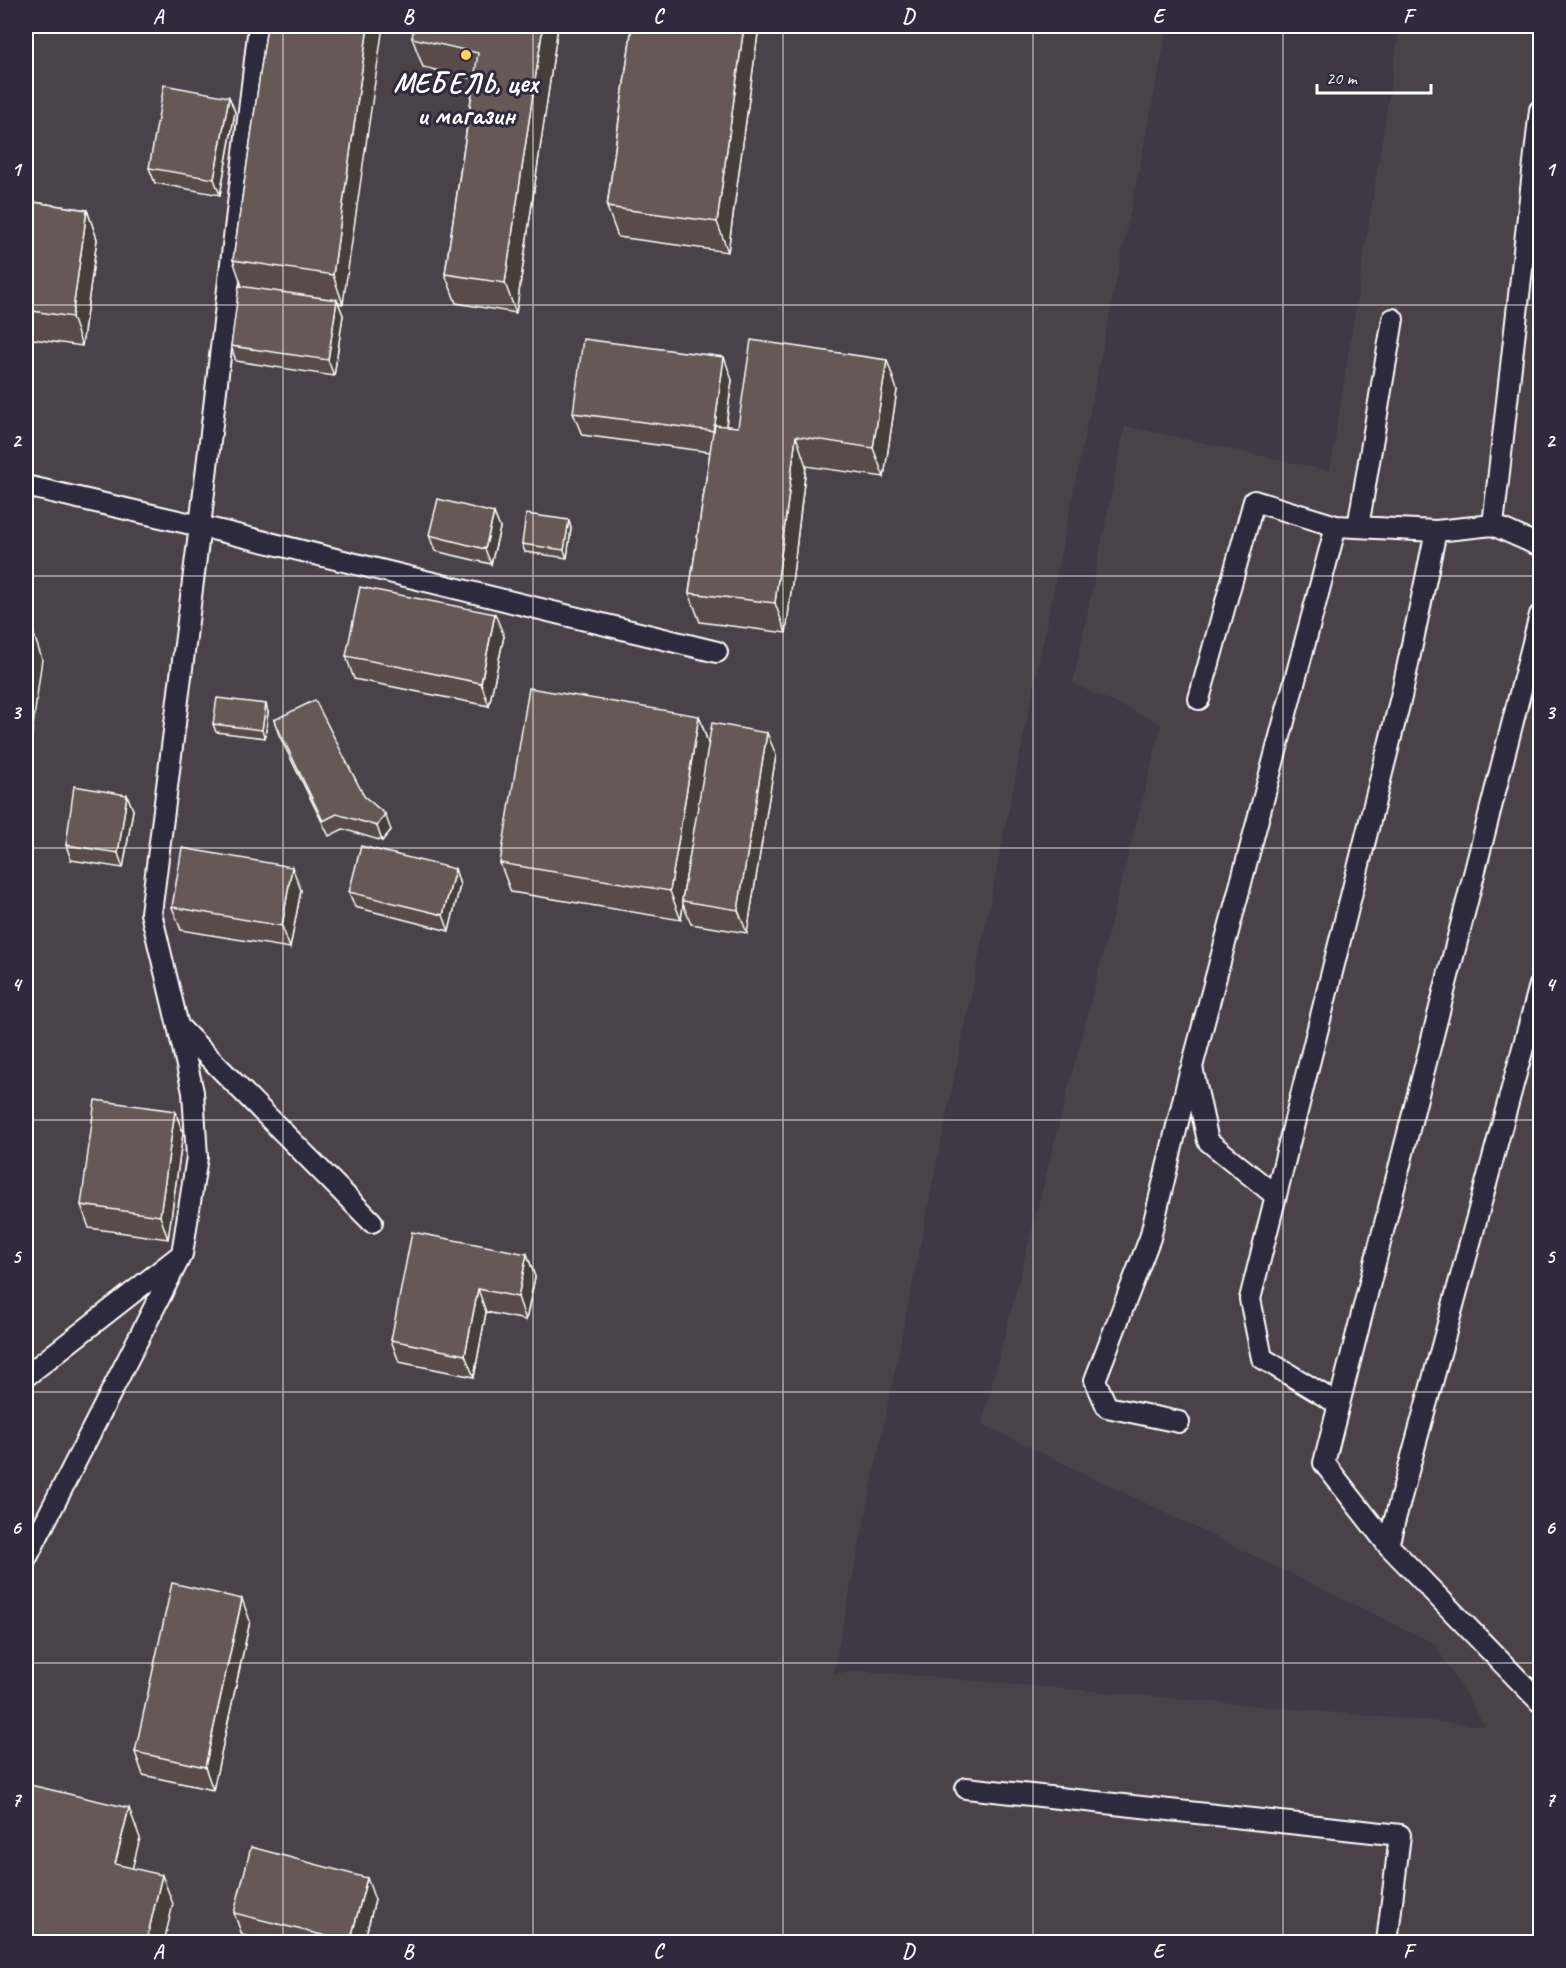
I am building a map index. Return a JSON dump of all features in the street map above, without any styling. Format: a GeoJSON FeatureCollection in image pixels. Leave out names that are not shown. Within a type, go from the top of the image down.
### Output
{"type":"FeatureCollection","features":[{"type":"Feature","properties":{"kind":"lane"},"geometry":{"type":"LineString","coordinates":[[26,1559],[182,1254],[197,1157],[193,1092],[151,913],[200,526],[259,26]]}},
{"type":"Feature","properties":{"kind":"lane"},"geometry":{"type":"LineString","coordinates":[[1493,525],[1540,111]]}},
{"type":"Feature","properties":{"kind":"lane"},"geometry":{"type":"LineString","coordinates":[[1358,527],[1393,319]]}},
{"type":"Feature","properties":{"kind":"lane"},"geometry":{"type":"LineString","coordinates":[[26,486],[717,652]]}},
{"type":"Feature","properties":{"kind":"lane"},"geometry":{"type":"LineString","coordinates":[[1199,699],[1254,501],[1336,526],[1436,531],[1493,525],[1540,546]]}},
{"type":"Feature","properties":{"kind":"lane"},"geometry":{"type":"LineString","coordinates":[[1179,1422],[1107,1407],[1095,1380],[1150,1238],[1192,1067],[1336,526]]}},
{"type":"Feature","properties":{"kind":"lane"},"geometry":{"type":"LineString","coordinates":[[1338,1404],[1262,1358],[1250,1299],[1401,697],[1436,531]]}},
{"type":"Feature","properties":{"kind":"lane"},"geometry":{"type":"LineString","coordinates":[[1540,615],[1324,1463],[1388,1545],[1540,1702]]}},
{"type":"Feature","properties":{"kind":"lane"},"geometry":{"type":"LineString","coordinates":[[1388,1545],[1540,985]]}},
{"type":"Feature","properties":{"kind":"lane"},"geometry":{"type":"LineString","coordinates":[[178,1026],[372,1222]]}},
{"type":"Feature","properties":{"kind":"lane"},"geometry":{"type":"LineString","coordinates":[[1192,1067],[1208,1141],[1276,1196]]}},
{"type":"Feature","properties":{"kind":"lane"},"geometry":{"type":"LineString","coordinates":[[26,1376],[182,1254]]}},
{"type":"Feature","properties":{"kind":"lane"},"geometry":{"type":"LineString","coordinates":[[966,1788],[1400,1835],[1387,1942]]}},
{"type":"Feature","properties":{"kind":"shaded area"},"geometry":{"type":"Polygon","coordinates":[[[26,26],[1168,26],[833,1674],[862,1671],[1485,1726],[1434,1643],[982,1424],[1162,724],[1073,684],[1125,426],[1330,471],[1400,26],[1540,26],[1540,1942],[26,1942],[26,26]]]}},
{"type":"Feature","properties":{"kind":"building"},"geometry":{"type":"Polygon","coordinates":[[[267,26],[368,26],[333,275],[233,260],[267,26]]]}},
{"type":"Feature","properties":{"kind":"building"},"geometry":{"type":"Polygon","coordinates":[[[414,26],[543,26],[505,283],[445,274],[478,53],[412,38],[414,26]]]}},
{"type":"Feature","properties":{"kind":"building"},"geometry":{"type":"Polygon","coordinates":[[[632,26],[744,26],[717,222],[607,207],[632,26]]]}},
{"type":"Feature","properties":{"kind":"building"},"geometry":{"type":"Polygon","coordinates":[[[164,85],[229,97],[214,179],[149,168],[164,85]]]}},
{"type":"Feature","properties":{"kind":"building"},"geometry":{"type":"Polygon","coordinates":[[[26,201],[87,210],[72,317],[26,310],[26,201]]]}},
{"type":"Feature","properties":{"kind":"building"},"geometry":{"type":"Polygon","coordinates":[[[239,286],[337,300],[328,360],[231,346],[239,286]]]}},
{"type":"Feature","properties":{"kind":"building"},"geometry":{"type":"Polygon","coordinates":[[[583,339],[724,357],[714,431],[573,413],[583,339]]]}},
{"type":"Feature","properties":{"kind":"building"},"geometry":{"type":"Polygon","coordinates":[[[751,340],[887,360],[873,448],[796,436],[775,603],[689,593],[714,425],[738,427],[751,340]]]}},
{"type":"Feature","properties":{"kind":"building"},"geometry":{"type":"Polygon","coordinates":[[[438,499],[494,513],[485,549],[429,535],[438,499]]]}},
{"type":"Feature","properties":{"kind":"building"},"geometry":{"type":"Polygon","coordinates":[[[526,514],[569,520],[564,550],[522,544],[526,514]]]}},
{"type":"Feature","properties":{"kind":"building"},"geometry":{"type":"Polygon","coordinates":[[[360,587],[495,614],[481,683],[346,656],[360,587]]]}},
{"type":"Feature","properties":{"kind":"building"},"geometry":{"type":"Polygon","coordinates":[[[26,628],[32,629],[26,672],[26,628]]]}},
{"type":"Feature","properties":{"kind":"building"},"geometry":{"type":"Polygon","coordinates":[[[529,688],[699,716],[670,891],[500,863],[529,688]]]}},
{"type":"Feature","properties":{"kind":"building"},"geometry":{"type":"Polygon","coordinates":[[[217,698],[266,704],[262,730],[213,724],[217,698]]]}},
{"type":"Feature","properties":{"kind":"building"},"geometry":{"type":"Polygon","coordinates":[[[315,700],[364,796],[385,814],[377,826],[337,814],[323,821],[274,720],[315,700]]]}},
{"type":"Feature","properties":{"kind":"building"},"geometry":{"type":"Polygon","coordinates":[[[712,723],[767,733],[738,910],[682,901],[712,723]]]}},
{"type":"Feature","properties":{"kind":"building"},"geometry":{"type":"Polygon","coordinates":[[[74,786],[127,795],[118,853],[66,845],[74,786]]]}},
{"type":"Feature","properties":{"kind":"building"},"geometry":{"type":"Polygon","coordinates":[[[361,846],[455,869],[443,915],[349,892],[361,846]]]}},
{"type":"Feature","properties":{"kind":"building"},"geometry":{"type":"Polygon","coordinates":[[[182,848],[292,867],[282,926],[172,907],[182,848]]]}},
{"type":"Feature","properties":{"kind":"building"},"geometry":{"type":"Polygon","coordinates":[[[95,1100],[175,1111],[160,1216],[81,1205],[95,1100]]]}},
{"type":"Feature","properties":{"kind":"building"},"geometry":{"type":"Polygon","coordinates":[[[412,1232],[527,1254],[518,1297],[478,1289],[465,1355],[391,1340],[412,1232]]]}},
{"type":"Feature","properties":{"kind":"building"},"geometry":{"type":"Polygon","coordinates":[[[172,1583],[242,1599],[205,1767],[135,1752],[172,1583]]]}},
{"type":"Feature","properties":{"kind":"building"},"geometry":{"type":"Polygon","coordinates":[[[26,1784],[129,1808],[115,1864],[162,1875],[146,1942],[26,1942],[26,1784]]]}},
{"type":"Feature","properties":{"kind":"building"},"geometry":{"type":"Polygon","coordinates":[[[251,1847],[367,1878],[350,1942],[234,1913],[251,1847]]]}},
{"type":"Feature","properties":{"kind":"place","name":"МЕБЕЛЬ, цех и магазин"},"geometry":{"type":"Point","coordinates":[466,55]}}]}
